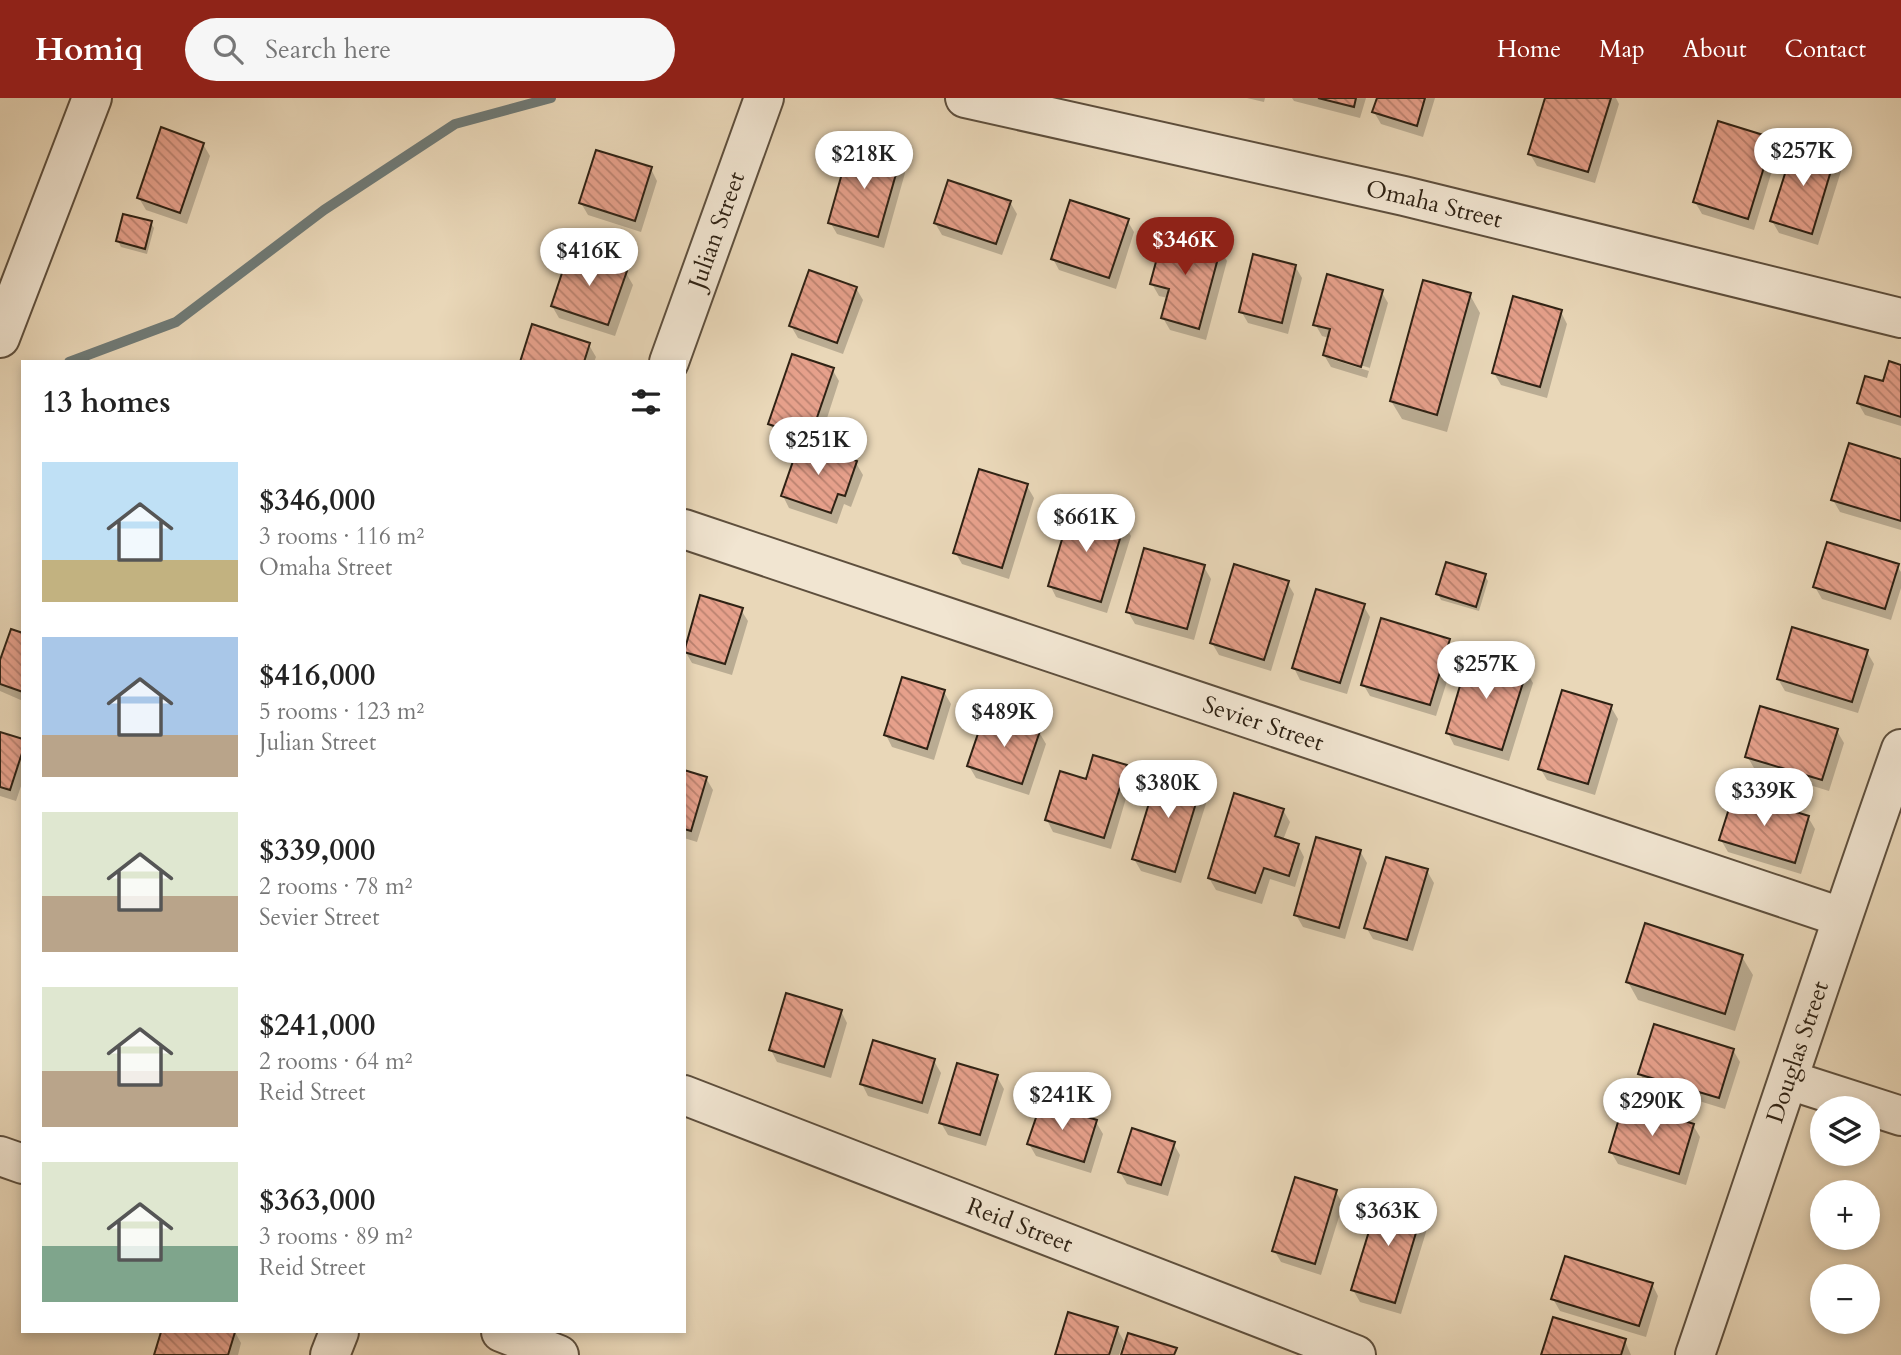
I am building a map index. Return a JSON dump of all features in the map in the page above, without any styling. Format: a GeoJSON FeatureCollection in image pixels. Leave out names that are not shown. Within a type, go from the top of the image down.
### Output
{"type":"FeatureCollection","features":[{"type":"Feature","properties":{"kind":"street"},"geometry":{"type":"LineString","coordinates":[[0,338],[92,98]]}},
{"type":"Feature","properties":{"kind":"street","name":"Julian Street"},"geometry":{"type":"LineString","coordinates":[[670,360],[764,98]]}},
{"type":"Feature","properties":{"kind":"street","name":"Omaha Street"},"geometry":{"type":"LineString","coordinates":[[965,98],[1404,196],[1901,318]]}},
{"type":"Feature","properties":{"kind":"street","name":"Sevier Street"},"geometry":{"type":"LineString","coordinates":[[686,530],[1842,917]]}},
{"type":"Feature","properties":{"kind":"street","name":"Douglas Street"},"geometry":{"type":"LineString","coordinates":[[1695,1355],[1901,749]]}},
{"type":"Feature","properties":{"kind":"street"},"geometry":{"type":"LineString","coordinates":[[1789,1080],[1901,1116]]}},
{"type":"Feature","properties":{"kind":"street","name":"Reid Street"},"geometry":{"type":"LineString","coordinates":[[686,1096],[1356,1355]]}},
{"type":"Feature","properties":{"kind":"street"},"geometry":{"type":"LineString","coordinates":[[0,1156],[21,1163]]}},
{"type":"Feature","properties":{"kind":"street"},"geometry":{"type":"LineString","coordinates":[[330,1355],[339,1333]]}},
{"type":"Feature","properties":{"kind":"street"},"geometry":{"type":"LineString","coordinates":[[504,1333],[559,1355]]}},
{"type":"Feature","properties":{"kind":"building"},"geometry":{"type":"Polygon","coordinates":[[[1318,98],[1356,98],[1354,107],[1318,98]]]}},
{"type":"Feature","properties":{"kind":"building"},"geometry":{"type":"Polygon","coordinates":[[[1377,98],[1425,98],[1417,126],[1372,112],[1377,98]]]}},
{"type":"Feature","properties":{"kind":"building"},"geometry":{"type":"Polygon","coordinates":[[[1545,98],[1611,98],[1588,172],[1528,154],[1545,98]]]}},
{"type":"Feature","properties":{"kind":"building"},"geometry":{"type":"Polygon","coordinates":[[[1718,121],[1773,138],[1748,219],[1693,202],[1718,121]]]}},
{"type":"Feature","properties":{"kind":"building"},"geometry":{"type":"Polygon","coordinates":[[[161,127],[204,143],[180,213],[137,198],[161,127]]]}},
{"type":"Feature","properties":{"kind":"building"},"geometry":{"type":"Polygon","coordinates":[[[1795,142],[1836,154],[1812,234],[1770,221],[1795,142]]]}},
{"type":"Feature","properties":{"kind":"building"},"geometry":{"type":"Polygon","coordinates":[[[850,145],[900,160],[878,237],[828,223],[850,145]]]}},
{"type":"Feature","properties":{"kind":"building"},"geometry":{"type":"Polygon","coordinates":[[[596,150],[652,167],[635,221],[579,203],[596,150]]]}},
{"type":"Feature","properties":{"kind":"building"},"geometry":{"type":"Polygon","coordinates":[[[948,180],[1011,201],[996,244],[934,223],[948,180]]]}},
{"type":"Feature","properties":{"kind":"building"},"geometry":{"type":"Polygon","coordinates":[[[1070,200],[1129,219],[1109,278],[1051,259],[1070,200]]]}},
{"type":"Feature","properties":{"kind":"building"},"geometry":{"type":"Polygon","coordinates":[[[123,214],[152,221],[145,249],[116,241],[123,214]]]}},
{"type":"Feature","properties":{"kind":"building"},"geometry":{"type":"Polygon","coordinates":[[[1164,232],[1221,247],[1199,329],[1161,318],[1169,289],[1150,284],[1164,232]]]}},
{"type":"Feature","properties":{"kind":"building"},"geometry":{"type":"Polygon","coordinates":[[[569,252],[627,271],[608,325],[551,306],[569,252]]]}},
{"type":"Feature","properties":{"kind":"building"},"geometry":{"type":"Polygon","coordinates":[[[1253,254],[1296,265],[1282,323],[1239,312],[1253,254]]]}},
{"type":"Feature","properties":{"kind":"building"},"geometry":{"type":"Polygon","coordinates":[[[809,270],[857,287],[837,343],[789,326],[809,270]]]}},
{"type":"Feature","properties":{"kind":"building"},"geometry":{"type":"Polygon","coordinates":[[[1327,274],[1383,290],[1361,367],[1323,355],[1330,329],[1313,325],[1327,274]]]}},
{"type":"Feature","properties":{"kind":"building"},"geometry":{"type":"Polygon","coordinates":[[[1423,280],[1471,293],[1437,415],[1390,401],[1423,280]]]}},
{"type":"Feature","properties":{"kind":"building"},"geometry":{"type":"Polygon","coordinates":[[[1513,296],[1562,310],[1540,387],[1492,373],[1513,296]]]}},
{"type":"Feature","properties":{"kind":"building"},"geometry":{"type":"Polygon","coordinates":[[[532,324],[590,343],[585,360],[521,360],[532,324]]]}},
{"type":"Feature","properties":{"kind":"building"},"geometry":{"type":"Polygon","coordinates":[[[792,354],[834,368],[810,438],[768,424],[792,354]]]}},
{"type":"Feature","properties":{"kind":"building"},"geometry":{"type":"Polygon","coordinates":[[[1889,361],[1901,365],[1901,417],[1857,403],[1865,376],[1883,381],[1889,361]]]}},
{"type":"Feature","properties":{"kind":"building"},"geometry":{"type":"Polygon","coordinates":[[[800,441],[857,461],[845,496],[838,494],[831,513],[781,496],[800,441]]]}},
{"type":"Feature","properties":{"kind":"building"},"geometry":{"type":"Polygon","coordinates":[[[1849,443],[1901,459],[1901,521],[1831,500],[1849,443]]]}},
{"type":"Feature","properties":{"kind":"building"},"geometry":{"type":"Polygon","coordinates":[[[979,469],[1028,484],[1002,568],[953,553],[979,469]]]}},
{"type":"Feature","properties":{"kind":"building"},"geometry":{"type":"Polygon","coordinates":[[[1072,506],[1125,522],[1101,602],[1048,586],[1072,506]]]}},
{"type":"Feature","properties":{"kind":"building"},"geometry":{"type":"Polygon","coordinates":[[[1827,542],[1899,564],[1885,609],[1813,587],[1827,542]]]}},
{"type":"Feature","properties":{"kind":"building"},"geometry":{"type":"Polygon","coordinates":[[[1144,548],[1205,565],[1187,629],[1126,612],[1144,548]]]}},
{"type":"Feature","properties":{"kind":"building"},"geometry":{"type":"Polygon","coordinates":[[[1446,562],[1486,574],[1476,607],[1436,594],[1446,562]]]}},
{"type":"Feature","properties":{"kind":"building"},"geometry":{"type":"Polygon","coordinates":[[[1234,564],[1289,581],[1264,660],[1210,643],[1234,564]]]}},
{"type":"Feature","properties":{"kind":"building"},"geometry":{"type":"Polygon","coordinates":[[[1316,589],[1365,604],[1340,683],[1292,668],[1316,589]]]}},
{"type":"Feature","properties":{"kind":"building"},"geometry":{"type":"Polygon","coordinates":[[[700,595],[743,608],[725,664],[686,653],[700,595]]]}},
{"type":"Feature","properties":{"kind":"building"},"geometry":{"type":"Polygon","coordinates":[[[1381,618],[1450,639],[1430,705],[1361,685],[1381,618]]]}},
{"type":"Feature","properties":{"kind":"building"},"geometry":{"type":"Polygon","coordinates":[[[1792,627],[1868,650],[1852,702],[1777,679],[1792,627]]]}},
{"type":"Feature","properties":{"kind":"building"},"geometry":{"type":"Polygon","coordinates":[[[11,629],[21,632],[21,691],[0,684],[0,660],[11,629]]]}},
{"type":"Feature","properties":{"kind":"building"},"geometry":{"type":"Polygon","coordinates":[[[1470,652],[1527,670],[1502,750],[1446,733],[1470,652]]]}},
{"type":"Feature","properties":{"kind":"building"},"geometry":{"type":"Polygon","coordinates":[[[902,677],[945,690],[927,749],[884,735],[902,677]]]}},
{"type":"Feature","properties":{"kind":"building"},"geometry":{"type":"Polygon","coordinates":[[[1562,690],[1612,705],[1588,784],[1538,769],[1562,690]]]}},
{"type":"Feature","properties":{"kind":"building"},"geometry":{"type":"Polygon","coordinates":[[[1760,706],[1838,729],[1822,780],[1745,757],[1760,706]]]}},
{"type":"Feature","properties":{"kind":"building"},"geometry":{"type":"Polygon","coordinates":[[[985,713],[1040,731],[1022,784],[967,766],[985,713]]]}},
{"type":"Feature","properties":{"kind":"building"},"geometry":{"type":"Polygon","coordinates":[[[0,732],[21,738],[21,756],[10,790],[0,787],[0,732]]]}},
{"type":"Feature","properties":{"kind":"building"},"geometry":{"type":"Polygon","coordinates":[[[1093,755],[1127,765],[1104,838],[1045,820],[1060,771],[1086,779],[1093,755]]]}},
{"type":"Feature","properties":{"kind":"building"},"geometry":{"type":"Polygon","coordinates":[[[1160,767],[1203,780],[1175,872],[1132,859],[1160,767]]]}},
{"type":"Feature","properties":{"kind":"building"},"geometry":{"type":"Polygon","coordinates":[[[686,771],[707,777],[691,831],[686,830],[686,771]]]}},
{"type":"Feature","properties":{"kind":"building"},"geometry":{"type":"Polygon","coordinates":[[[1234,793],[1284,809],[1275,836],[1299,844],[1289,876],[1264,868],[1255,893],[1208,878],[1234,793]]]}},
{"type":"Feature","properties":{"kind":"building"},"geometry":{"type":"Polygon","coordinates":[[[1734,793],[1809,816],[1795,863],[1719,840],[1734,793]]]}},
{"type":"Feature","properties":{"kind":"building"},"geometry":{"type":"Polygon","coordinates":[[[1316,837],[1361,850],[1339,928],[1294,915],[1316,837]]]}},
{"type":"Feature","properties":{"kind":"building"},"geometry":{"type":"Polygon","coordinates":[[[1386,857],[1428,869],[1407,940],[1364,928],[1386,857]]]}},
{"type":"Feature","properties":{"kind":"building"},"geometry":{"type":"Polygon","coordinates":[[[1645,923],[1743,955],[1725,1014],[1626,982],[1645,923]]]}},
{"type":"Feature","properties":{"kind":"building"},"geometry":{"type":"Polygon","coordinates":[[[786,993],[842,1010],[824,1067],[769,1050],[786,993]]]}},
{"type":"Feature","properties":{"kind":"building"},"geometry":{"type":"Polygon","coordinates":[[[1654,1024],[1734,1049],[1719,1098],[1638,1074],[1654,1024]]]}},
{"type":"Feature","properties":{"kind":"building"},"geometry":{"type":"Polygon","coordinates":[[[873,1040],[935,1059],[922,1103],[860,1084],[873,1040]]]}},
{"type":"Feature","properties":{"kind":"building"},"geometry":{"type":"Polygon","coordinates":[[[957,1063],[998,1075],[980,1135],[939,1123],[957,1063]]]}},
{"type":"Feature","properties":{"kind":"building"},"geometry":{"type":"Polygon","coordinates":[[[1624,1102],[1694,1124],[1679,1174],[1609,1152],[1624,1102]]]}},
{"type":"Feature","properties":{"kind":"building"},"geometry":{"type":"Polygon","coordinates":[[[1041,1103],[1097,1120],[1084,1162],[1027,1144],[1041,1103]]]}},
{"type":"Feature","properties":{"kind":"building"},"geometry":{"type":"Polygon","coordinates":[[[1132,1128],[1175,1142],[1161,1185],[1118,1172],[1132,1128]]]}},
{"type":"Feature","properties":{"kind":"building"},"geometry":{"type":"Polygon","coordinates":[[[1295,1177],[1337,1190],[1315,1264],[1272,1251],[1295,1177]]]}},
{"type":"Feature","properties":{"kind":"building"},"geometry":{"type":"Polygon","coordinates":[[[1381,1192],[1424,1206],[1395,1303],[1351,1290],[1381,1192]]]}},
{"type":"Feature","properties":{"kind":"building"},"geometry":{"type":"Polygon","coordinates":[[[1565,1256],[1653,1283],[1639,1326],[1551,1299],[1565,1256]]]}},
{"type":"Feature","properties":{"kind":"building"},"geometry":{"type":"Polygon","coordinates":[[[1068,1312],[1118,1327],[1109,1355],[1055,1355],[1068,1312]]]}},
{"type":"Feature","properties":{"kind":"building"},"geometry":{"type":"Polygon","coordinates":[[[1553,1317],[1626,1339],[1621,1355],[1541,1355],[1553,1317]]]}},
{"type":"Feature","properties":{"kind":"building"},"geometry":{"type":"Polygon","coordinates":[[[161,1333],[235,1333],[228,1355],[154,1355],[161,1333]]]}},
{"type":"Feature","properties":{"kind":"building"},"geometry":{"type":"Polygon","coordinates":[[[1128,1333],[1177,1348],[1174,1355],[1121,1355],[1128,1333]]]}},
{"type":"Feature","properties":{"kind":"waterway"},"geometry":{"type":"LineString","coordinates":[[74,360],[176,322],[324,210],[455,124],[551,98]]}}]}
